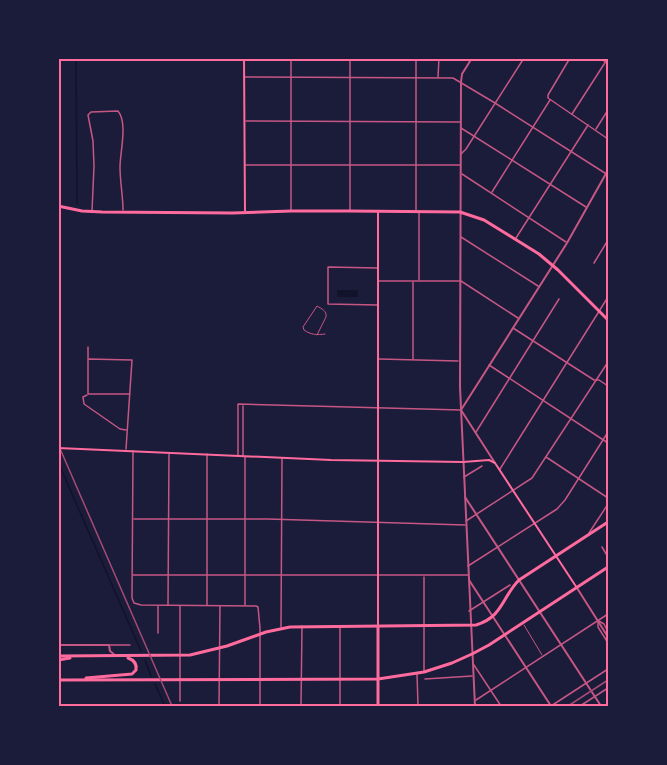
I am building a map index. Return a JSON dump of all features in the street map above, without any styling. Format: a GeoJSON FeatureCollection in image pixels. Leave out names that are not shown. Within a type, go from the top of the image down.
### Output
{"type":"FeatureCollection","features":[{"type":"Feature","properties":{"kind":"main road"},"geometry":{"type":"LineString","coordinates":[[244,58],[245,213]]}},
{"type":"Feature","properties":{"kind":"main road"},"geometry":{"type":"LineString","coordinates":[[58,206],[92,212],[460,212],[484,220],[552,265],[609,320]]}},
{"type":"Feature","properties":{"kind":"main road"},"geometry":{"type":"LineString","coordinates":[[378,211],[378,706]]}},
{"type":"Feature","properties":{"kind":"main road"},"geometry":{"type":"LineString","coordinates":[[58,448],[378,460],[463,462],[489,460],[495,463],[577,588]]}},
{"type":"Feature","properties":{"kind":"main road"},"geometry":{"type":"LineString","coordinates":[[58,658],[190,655],[220,648],[280,628],[302,626],[470,626],[480,624],[493,617],[519,580],[609,522]]}},
{"type":"Feature","properties":{"kind":"main road"},"geometry":{"type":"LineString","coordinates":[[58,680],[340,680],[378,679],[417,674],[472,654],[609,567]]}},
{"type":"Feature","properties":{"kind":"main road"},"geometry":{"type":"LineString","coordinates":[[76,680],[95,676],[130,675],[135,672],[134,661],[116,656]]}},
{"type":"Feature","properties":{"kind":"street"},"geometry":{"type":"LineString","coordinates":[[291,58],[291,211]]}},
{"type":"Feature","properties":{"kind":"street"},"geometry":{"type":"LineString","coordinates":[[350,58],[350,211]]}},
{"type":"Feature","properties":{"kind":"street"},"geometry":{"type":"LineString","coordinates":[[416,58],[418,281]]}},
{"type":"Feature","properties":{"kind":"street"},"geometry":{"type":"LineString","coordinates":[[438,77],[439,58]]}},
{"type":"Feature","properties":{"kind":"street"},"geometry":{"type":"LineString","coordinates":[[472,58],[462,74],[461,82],[459,361],[475,706]]}},
{"type":"Feature","properties":{"kind":"street"},"geometry":{"type":"LineString","coordinates":[[461,154],[524,58]]}},
{"type":"Feature","properties":{"kind":"street"},"geometry":{"type":"LineString","coordinates":[[570,58],[548,97],[609,139]]}},
{"type":"Feature","properties":{"kind":"street"},"geometry":{"type":"LineString","coordinates":[[600,58],[607,63]]}},
{"type":"Feature","properties":{"kind":"street"},"geometry":{"type":"LineString","coordinates":[[572,115],[607,63],[608,58]]}},
{"type":"Feature","properties":{"kind":"street"},"geometry":{"type":"LineString","coordinates":[[244,77],[453,78],[608,173],[567,243],[461,410]]}},
{"type":"Feature","properties":{"kind":"street"},"geometry":{"type":"LineString","coordinates":[[491,192],[550,100]]}},
{"type":"Feature","properties":{"kind":"street"},"geometry":{"type":"LineString","coordinates":[[596,130],[609,110]]}},
{"type":"Feature","properties":{"kind":"street"},"geometry":{"type":"LineString","coordinates":[[92,212],[94,158],[88,115],[91,112],[119,112],[121,114],[123,135],[120,166],[123,212]]}},
{"type":"Feature","properties":{"kind":"street"},"geometry":{"type":"LineString","coordinates":[[244,121],[461,122]]}},
{"type":"Feature","properties":{"kind":"street"},"geometry":{"type":"LineString","coordinates":[[515,239],[588,125]]}},
{"type":"Feature","properties":{"kind":"street"},"geometry":{"type":"LineString","coordinates":[[461,128],[587,208]]}},
{"type":"Feature","properties":{"kind":"street"},"geometry":{"type":"LineString","coordinates":[[244,165],[461,165]]}},
{"type":"Feature","properties":{"kind":"street"},"geometry":{"type":"LineString","coordinates":[[461,173],[567,243]]}},
{"type":"Feature","properties":{"kind":"street"},"geometry":{"type":"LineString","coordinates":[[460,237],[464,237],[539,286]]}},
{"type":"Feature","properties":{"kind":"street"},"geometry":{"type":"LineString","coordinates":[[594,262],[609,240]]}},
{"type":"Feature","properties":{"kind":"street"},"geometry":{"type":"LineString","coordinates":[[378,268],[328,267],[328,304],[378,305]]}},
{"type":"Feature","properties":{"kind":"street"},"geometry":{"type":"LineString","coordinates":[[378,281],[464,282],[519,318]]}},
{"type":"Feature","properties":{"kind":"street"},"geometry":{"type":"LineString","coordinates":[[413,281],[413,359]]}},
{"type":"Feature","properties":{"kind":"street"},"geometry":{"type":"LineString","coordinates":[[499,469],[609,297]]}},
{"type":"Feature","properties":{"kind":"street"},"geometry":{"type":"LineString","coordinates":[[476,433],[559,299]]}},
{"type":"Feature","properties":{"kind":"street"},"geometry":{"type":"LineString","coordinates":[[513,328],[567,363],[609,386]]}},
{"type":"Feature","properties":{"kind":"street"},"geometry":{"type":"LineString","coordinates":[[88,347],[88,394],[84,397],[84,404],[120,429],[128,430]]}},
{"type":"Feature","properties":{"kind":"street"},"geometry":{"type":"LineString","coordinates":[[88,359],[132,360],[126,450]]}},
{"type":"Feature","properties":{"kind":"street"},"geometry":{"type":"LineString","coordinates":[[378,359],[459,361]]}},
{"type":"Feature","properties":{"kind":"street"},"geometry":{"type":"LineString","coordinates":[[132,519],[466,523],[476,514],[532,478],[609,362]]}},
{"type":"Feature","properties":{"kind":"street"},"geometry":{"type":"LineString","coordinates":[[489,365],[609,443]]}},
{"type":"Feature","properties":{"kind":"street"},"geometry":{"type":"LineString","coordinates":[[88,394],[130,394]]}},
{"type":"Feature","properties":{"kind":"street"},"geometry":{"type":"LineString","coordinates":[[238,456],[238,404],[461,410]]}},
{"type":"Feature","properties":{"kind":"street"},"geometry":{"type":"LineString","coordinates":[[243,404],[245,606]]}},
{"type":"Feature","properties":{"kind":"street"},"geometry":{"type":"LineString","coordinates":[[461,410],[495,463]]}},
{"type":"Feature","properties":{"kind":"street"},"geometry":{"type":"LineString","coordinates":[[467,567],[557,509],[609,432]]}},
{"type":"Feature","properties":{"kind":"street"},"geometry":{"type":"LineString","coordinates":[[133,451],[132,598],[134,604],[256,606],[260,634],[260,706]]}},
{"type":"Feature","properties":{"kind":"street"},"geometry":{"type":"LineString","coordinates":[[168,606],[169,452]]}},
{"type":"Feature","properties":{"kind":"street"},"geometry":{"type":"LineString","coordinates":[[207,454],[207,606]]}},
{"type":"Feature","properties":{"kind":"street"},"geometry":{"type":"LineString","coordinates":[[280,628],[282,457]]}},
{"type":"Feature","properties":{"kind":"street"},"geometry":{"type":"LineString","coordinates":[[546,457],[609,498]]}},
{"type":"Feature","properties":{"kind":"street"},"geometry":{"type":"LineString","coordinates":[[463,477],[482,466]]}},
{"type":"Feature","properties":{"kind":"street"},"geometry":{"type":"LineString","coordinates":[[464,496],[601,706]]}},
{"type":"Feature","properties":{"kind":"street"},"geometry":{"type":"LineString","coordinates":[[589,534],[609,504]]}},
{"type":"Feature","properties":{"kind":"street"},"geometry":{"type":"LineString","coordinates":[[602,547],[609,557]]}},
{"type":"Feature","properties":{"kind":"street"},"geometry":{"type":"LineString","coordinates":[[132,575],[468,576]]}},
{"type":"Feature","properties":{"kind":"street"},"geometry":{"type":"LineString","coordinates":[[424,575],[424,672]]}},
{"type":"Feature","properties":{"kind":"street"},"geometry":{"type":"LineString","coordinates":[[468,576],[551,706],[609,669]]}},
{"type":"Feature","properties":{"kind":"street"},"geometry":{"type":"LineString","coordinates":[[469,612],[510,585]]}},
{"type":"Feature","properties":{"kind":"street"},"geometry":{"type":"LineString","coordinates":[[577,588],[609,637]]}},
{"type":"Feature","properties":{"kind":"street"},"geometry":{"type":"LineString","coordinates":[[158,606],[158,633]]}},
{"type":"Feature","properties":{"kind":"street"},"geometry":{"type":"LineString","coordinates":[[180,606],[180,701]]}},
{"type":"Feature","properties":{"kind":"street"},"geometry":{"type":"LineString","coordinates":[[219,706],[220,606]]}},
{"type":"Feature","properties":{"kind":"street"},"geometry":{"type":"LineString","coordinates":[[474,701],[609,614]]}},
{"type":"Feature","properties":{"kind":"street"},"geometry":{"type":"LineString","coordinates":[[598,621],[609,632]]}},
{"type":"Feature","properties":{"kind":"street"},"geometry":{"type":"LineString","coordinates":[[598,621],[598,627],[609,643]]}},
{"type":"Feature","properties":{"kind":"street"},"geometry":{"type":"LineString","coordinates":[[302,626],[302,706]]}},
{"type":"Feature","properties":{"kind":"street"},"geometry":{"type":"LineString","coordinates":[[340,626],[340,706]]}},
{"type":"Feature","properties":{"kind":"street"},"geometry":{"type":"LineString","coordinates":[[58,645],[130,645]]}},
{"type":"Feature","properties":{"kind":"street"},"geometry":{"type":"LineString","coordinates":[[109,645],[110,651],[116,656]]}},
{"type":"Feature","properties":{"kind":"street"},"geometry":{"type":"LineString","coordinates":[[472,663],[501,706]]}},
{"type":"Feature","properties":{"kind":"street"},"geometry":{"type":"LineString","coordinates":[[417,674],[418,706]]}},
{"type":"Feature","properties":{"kind":"street"},"geometry":{"type":"LineString","coordinates":[[425,679],[473,676]]}},
{"type":"Feature","properties":{"kind":"street"},"geometry":{"type":"LineString","coordinates":[[580,706],[609,688]]}},
{"type":"Feature","properties":{"kind":"lane"},"geometry":{"type":"LineString","coordinates":[[317,334],[327,314],[317,306],[303,327],[306,332],[317,334],[325,334]]}},
{"type":"Feature","properties":{"kind":"lane"},"geometry":{"type":"LineString","coordinates":[[522,623],[543,656]]}},
{"type":"Feature","properties":{"kind":"shaded area"},"geometry":{"type":"Polygon","coordinates":[[[337,290],[358,290],[358,297],[337,297],[337,290]]]}},
{"type":"Feature","properties":{"kind":"waterway"},"geometry":{"type":"LineString","coordinates":[[76,58],[77,204]]}},
{"type":"Feature","properties":{"kind":"waterway"},"geometry":{"type":"LineString","coordinates":[[58,462],[141,651]]}},
{"type":"Feature","properties":{"kind":"waterway"},"geometry":{"type":"LineString","coordinates":[[145,660],[151,676]]}},
{"type":"Feature","properties":{"kind":"waterway"},"geometry":{"type":"LineString","coordinates":[[155,684],[165,706]]}},
{"type":"Feature","properties":{"kind":"railway"},"geometry":{"type":"LineString","coordinates":[[58,444],[172,706]]}},
{"type":"Feature","properties":{"kind":"railway"},"geometry":{"type":"LineString","coordinates":[[568,706],[608,680]]}}]}
